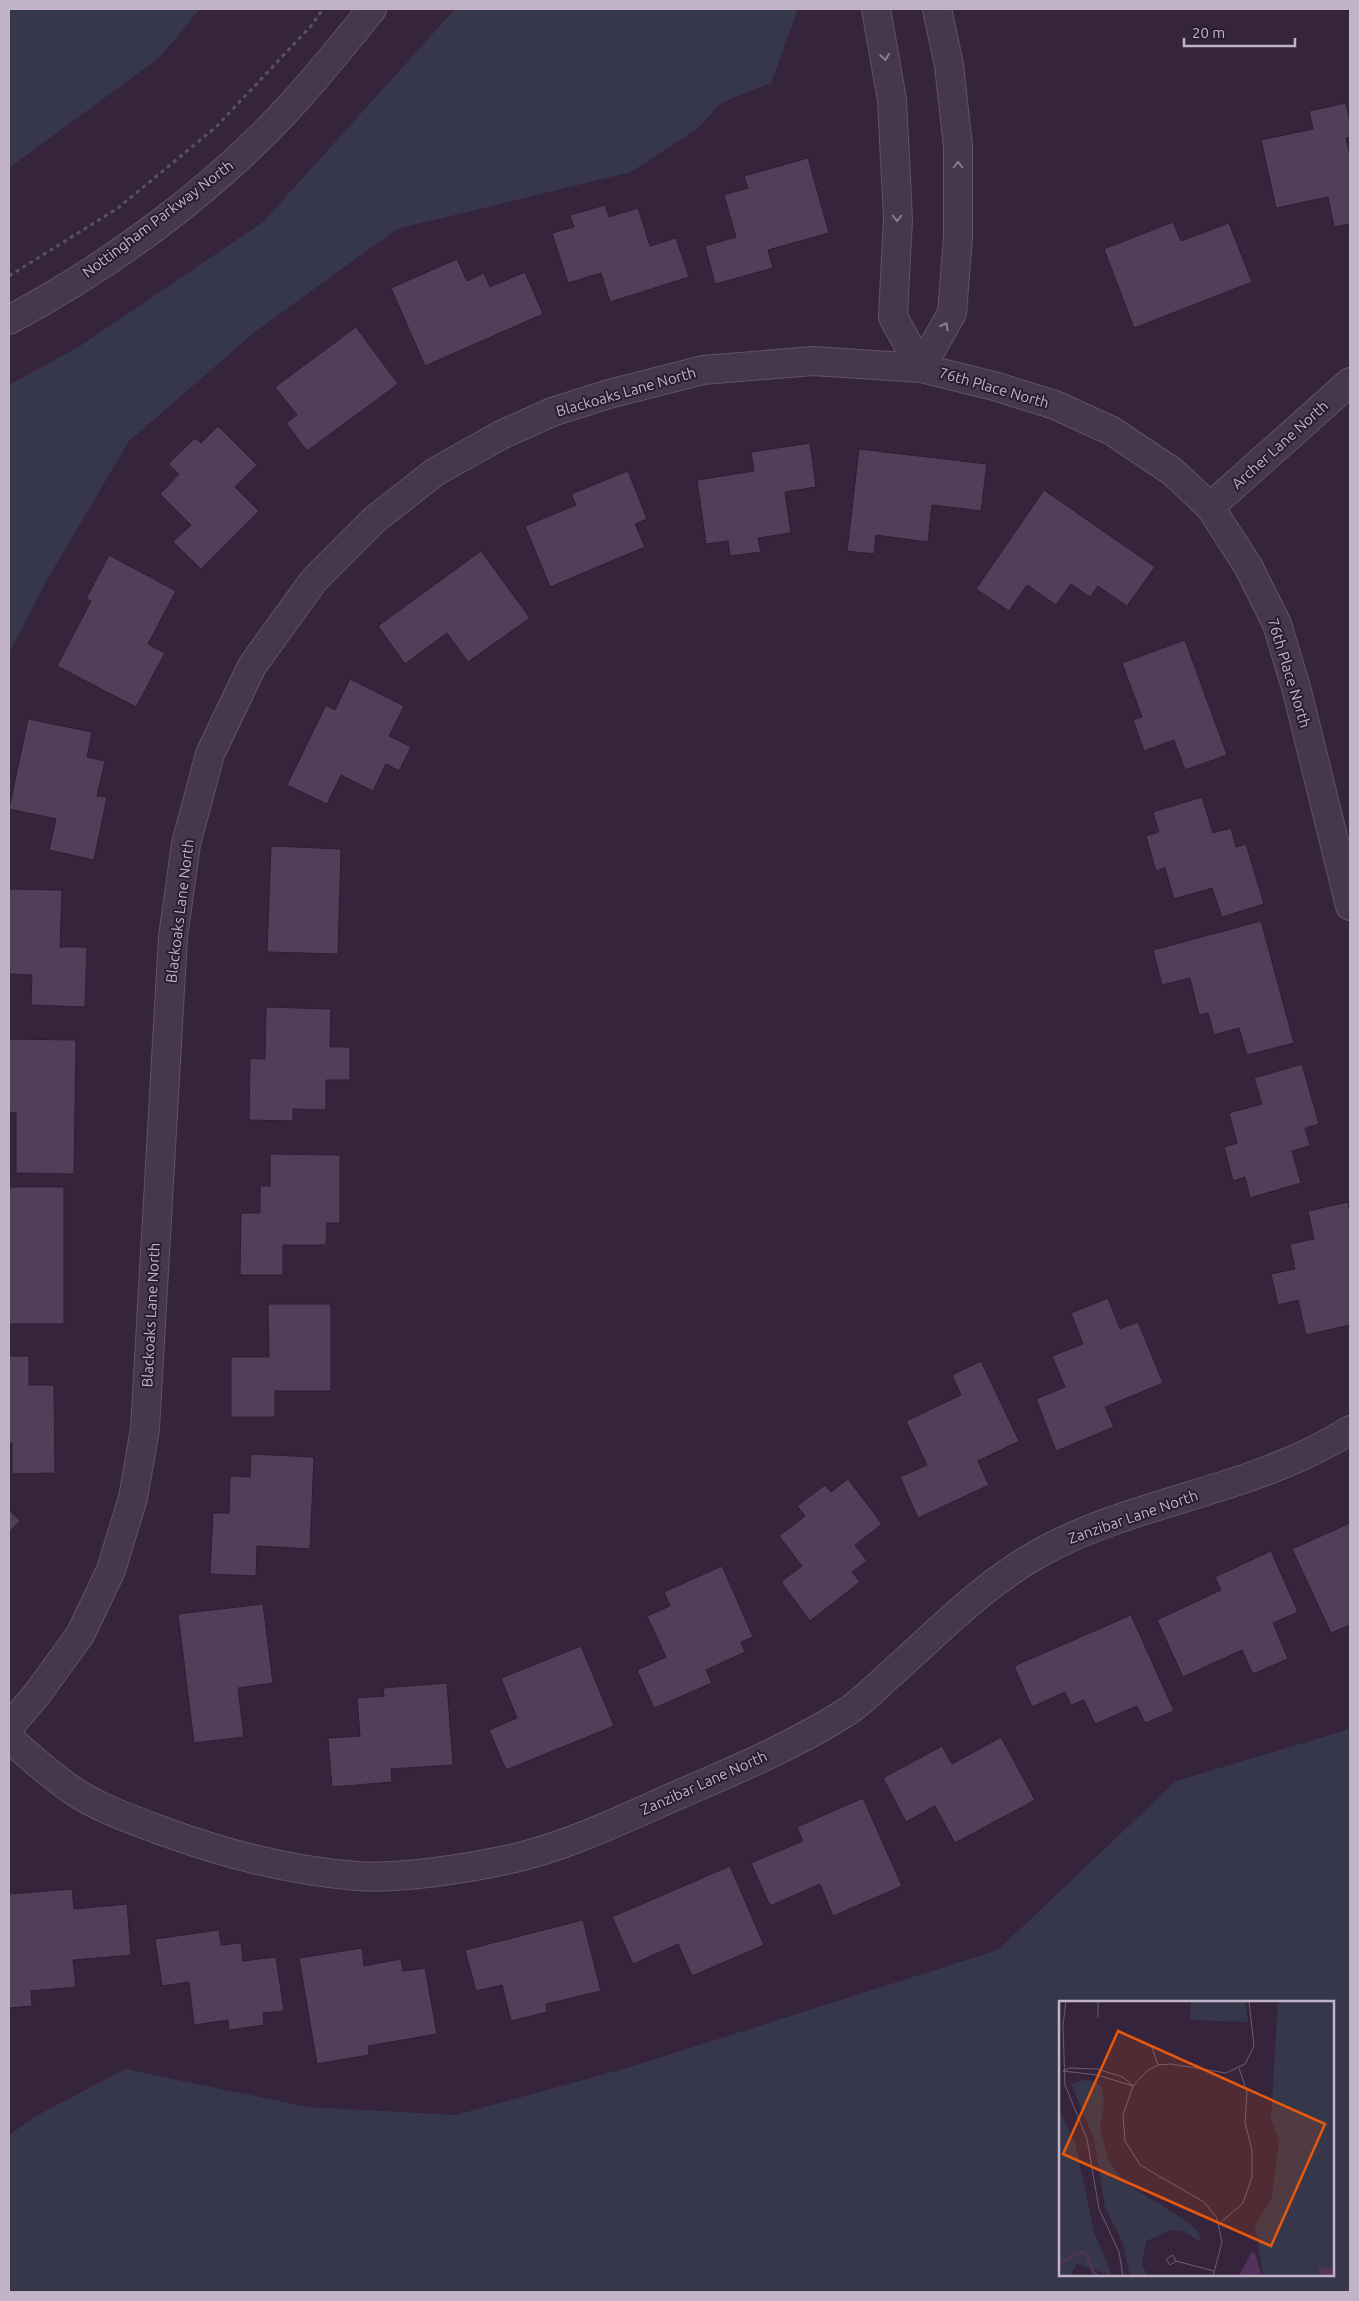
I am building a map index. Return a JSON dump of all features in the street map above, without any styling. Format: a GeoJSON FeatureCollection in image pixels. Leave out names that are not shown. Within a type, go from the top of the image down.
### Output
{"type":"FeatureCollection","features":[{"type":"Feature","properties":{"kind":"street","name":"Nottingham Parkway North"},"geometry":{"type":"LineString","coordinates":[[9,320],[90,272],[189,200],[237,159],[283,114],[326,66],[372,9]]}},
{"type":"Feature","properties":{"kind":"street","name":"76th Place North"},"geometry":{"type":"LineString","coordinates":[[876,9],[892,100],[898,219],[893,317],[921,368],[994,386],[1054,405],[1112,431],[1173,472],[1210,508],[1248,566],[1276,624],[1297,691],[1350,906]]}},
{"type":"Feature","properties":{"kind":"street","name":"76th Place North"},"geometry":{"type":"LineString","coordinates":[[921,368],[952,313],[958,237],[958,147],[949,65],[937,9]]}},
{"type":"Feature","properties":{"kind":"street","name":"Blackoaks Lane North"},"geometry":{"type":"LineString","coordinates":[[9,1727],[37,1694],[80,1635],[111,1570],[134,1498],[145,1429],[174,937],[186,844],[210,754],[252,666],[314,580],[374,520],[435,472],[501,435],[552,412],[609,394],[703,370],[813,361],[921,368]]}},
{"type":"Feature","properties":{"kind":"street","name":"Archer Lane North"},"geometry":{"type":"LineString","coordinates":[[1210,508],[1350,382]]}},
{"type":"Feature","properties":{"kind":"street","name":"Zanzibar Lane North"},"geometry":{"type":"LineString","coordinates":[[9,1738],[75,1792],[135,1821],[213,1849],[286,1867],[360,1876],[427,1873],[505,1860],[567,1843],[759,1760],[816,1731],[853,1707],[956,1614],[1003,1577],[1042,1552],[1084,1531],[1284,1464],[1328,1445],[1350,1430]]}},
{"type":"Feature","properties":{"kind":"path"},"geometry":{"type":"LineString","coordinates":[[9,276],[118,208],[216,127],[311,26],[323,9]]}},
{"type":"Feature","properties":{"kind":"shaded area"},"geometry":{"type":"Polygon","coordinates":[[[9,9],[200,9],[160,57],[9,168],[9,9]]]}},
{"type":"Feature","properties":{"kind":"shaded area"},"geometry":{"type":"Polygon","coordinates":[[[455,9],[798,9],[771,83],[721,103],[697,129],[631,172],[397,229],[256,331],[129,441],[48,578],[9,653],[9,385],[80,346],[263,222],[455,9]]]}},
{"type":"Feature","properties":{"kind":"shaded area"},"geometry":{"type":"Polygon","coordinates":[[[1350,1729],[1350,2292],[9,2292],[9,2135],[36,2116],[125,2069],[308,2107],[456,2115],[630,2067],[998,1950],[1176,1781],[1350,1729]]]}},
{"type":"Feature","properties":{"kind":"building"},"geometry":{"type":"Polygon","coordinates":[[[1346,103],[1350,123],[1350,137],[1346,138],[1350,157],[1350,224],[1334,227],[1328,197],[1276,208],[1261,140],[1313,129],[1309,111],[1346,103]]]}},
{"type":"Feature","properties":{"kind":"building"},"geometry":{"type":"Polygon","coordinates":[[[808,158],[829,233],[768,250],[773,268],[715,284],[705,246],[736,237],[724,195],[748,188],[744,176],[808,158]]]}},
{"type":"Feature","properties":{"kind":"building"},"geometry":{"type":"Polygon","coordinates":[[[605,205],[609,217],[638,208],[650,246],[676,238],[689,277],[610,302],[601,273],[568,283],[552,233],[574,227],[570,215],[605,205]]]}},
{"type":"Feature","properties":{"kind":"building"},"geometry":{"type":"Polygon","coordinates":[[[1173,222],[1181,241],[1229,223],[1252,282],[1134,328],[1104,249],[1173,222]]]}},
{"type":"Feature","properties":{"kind":"building"},"geometry":{"type":"Polygon","coordinates":[[[457,259],[467,281],[484,273],[490,287],[525,272],[543,314],[425,366],[391,288],[457,259]]]}},
{"type":"Feature","properties":{"kind":"building"},"geometry":{"type":"Polygon","coordinates":[[[356,327],[398,384],[307,451],[286,423],[297,415],[275,387],[356,327]]]}},
{"type":"Feature","properties":{"kind":"building"},"geometry":{"type":"Polygon","coordinates":[[[218,426],[257,465],[235,487],[259,511],[201,569],[173,542],[191,525],[160,494],[179,474],[168,464],[195,438],[201,443],[218,426]]]}},
{"type":"Feature","properties":{"kind":"building"},"geometry":{"type":"Polygon","coordinates":[[[810,443],[816,487],[785,492],[791,533],[758,538],[761,552],[730,556],[728,541],[706,544],[697,480],[754,471],[751,452],[810,443]]]}},
{"type":"Feature","properties":{"kind":"building"},"geometry":{"type":"Polygon","coordinates":[[[859,449],[987,464],[981,511],[932,505],[928,542],[876,535],[874,554],[847,551],[859,449]]]}},
{"type":"Feature","properties":{"kind":"building"},"geometry":{"type":"Polygon","coordinates":[[[628,471],[647,519],[635,524],[645,547],[550,587],[525,526],[576,505],[571,494],[628,471]]]}},
{"type":"Feature","properties":{"kind":"building"},"geometry":{"type":"Polygon","coordinates":[[[1044,490],[1155,567],[1127,606],[1098,586],[1090,597],[1071,584],[1056,605],[1027,585],[1009,611],[976,589],[1044,490]]]}},
{"type":"Feature","properties":{"kind":"building"},"geometry":{"type":"Polygon","coordinates":[[[481,551],[530,618],[468,662],[447,633],[405,664],[378,626],[481,551]]]}},
{"type":"Feature","properties":{"kind":"building"},"geometry":{"type":"Polygon","coordinates":[[[109,555],[176,591],[148,644],[165,653],[136,707],[57,666],[91,601],[86,599],[109,555]]]}},
{"type":"Feature","properties":{"kind":"building"},"geometry":{"type":"Polygon","coordinates":[[[1185,640],[1227,755],[1185,770],[1174,740],[1144,751],[1133,720],[1142,717],[1122,663],[1185,640]]]}},
{"type":"Feature","properties":{"kind":"building"},"geometry":{"type":"Polygon","coordinates":[[[350,679],[404,706],[389,736],[411,747],[399,771],[386,764],[373,791],[341,775],[327,804],[287,785],[326,705],[335,710],[350,679]]]}},
{"type":"Feature","properties":{"kind":"building"},"geometry":{"type":"Polygon","coordinates":[[[28,719],[92,732],[87,757],[105,761],[97,796],[107,797],[94,860],[49,850],[56,819],[9,809],[28,719]]]}},
{"type":"Feature","properties":{"kind":"building"},"geometry":{"type":"Polygon","coordinates":[[[1202,797],[1213,833],[1231,828],[1236,847],[1246,844],[1264,904],[1222,917],[1212,888],[1174,899],[1165,868],[1156,871],[1146,836],[1159,832],[1153,812],[1202,797]]]}},
{"type":"Feature","properties":{"kind":"building"},"geometry":{"type":"Polygon","coordinates":[[[271,846],[341,849],[338,954],[267,952],[271,846]]]}},
{"type":"Feature","properties":{"kind":"building"},"geometry":{"type":"Polygon","coordinates":[[[9,889],[62,890],[60,947],[87,947],[85,1007],[31,1005],[32,975],[9,974],[9,889]]]}},
{"type":"Feature","properties":{"kind":"building"},"geometry":{"type":"Polygon","coordinates":[[[1261,921],[1294,1043],[1247,1055],[1239,1028],[1214,1035],[1208,1013],[1199,1015],[1190,978],[1162,985],[1153,950],[1261,921]]]}},
{"type":"Feature","properties":{"kind":"building"},"geometry":{"type":"Polygon","coordinates":[[[266,1007],[331,1009],[330,1047],[350,1047],[350,1080],[326,1080],[326,1110],[293,1109],[293,1121],[249,1120],[250,1058],[265,1059],[266,1007]]]}},
{"type":"Feature","properties":{"kind":"building"},"geometry":{"type":"Polygon","coordinates":[[[9,1039],[76,1040],[74,1174],[16,1173],[16,1113],[9,1112],[9,1039]]]}},
{"type":"Feature","properties":{"kind":"building"},"geometry":{"type":"Polygon","coordinates":[[[1302,1064],[1319,1124],[1305,1128],[1310,1146],[1292,1151],[1301,1183],[1250,1198],[1245,1177],[1233,1181],[1224,1147],[1237,1143],[1229,1113],[1262,1104],[1254,1078],[1302,1064]]]}},
{"type":"Feature","properties":{"kind":"building"},"geometry":{"type":"Polygon","coordinates":[[[270,1154],[340,1155],[340,1223],[327,1223],[326,1245],[283,1245],[283,1275],[240,1275],[241,1213],[260,1213],[260,1186],[270,1186],[270,1154]]]}},
{"type":"Feature","properties":{"kind":"building"},"geometry":{"type":"Polygon","coordinates":[[[9,1187],[64,1187],[64,1324],[9,1324],[9,1187]]]}},
{"type":"Feature","properties":{"kind":"building"},"geometry":{"type":"Polygon","coordinates":[[[1348,1202],[1350,1213],[1350,1325],[1306,1335],[1298,1300],[1278,1305],[1271,1274],[1295,1269],[1290,1244],[1314,1239],[1308,1211],[1348,1202]]]}},
{"type":"Feature","properties":{"kind":"building"},"geometry":{"type":"Polygon","coordinates":[[[1108,1298],[1120,1329],[1138,1322],[1163,1383],[1105,1407],[1114,1427],[1056,1451],[1036,1399],[1065,1387],[1052,1356],[1083,1344],[1071,1313],[1108,1298]]]}},
{"type":"Feature","properties":{"kind":"building"},"geometry":{"type":"Polygon","coordinates":[[[268,1304],[331,1304],[331,1391],[275,1391],[275,1417],[231,1417],[231,1357],[269,1357],[268,1304]]]}},
{"type":"Feature","properties":{"kind":"building"},"geometry":{"type":"Polygon","coordinates":[[[9,1356],[29,1356],[29,1385],[54,1385],[55,1473],[12,1474],[12,1443],[9,1444],[9,1356]]]}},
{"type":"Feature","properties":{"kind":"building"},"geometry":{"type":"Polygon","coordinates":[[[981,1361],[1019,1441],[978,1461],[989,1485],[918,1518],[900,1477],[927,1465],[906,1421],[961,1395],[952,1375],[981,1361]]]}},
{"type":"Feature","properties":{"kind":"building"},"geometry":{"type":"Polygon","coordinates":[[[251,1454],[314,1457],[310,1549],[257,1546],[256,1576],[210,1574],[213,1513],[229,1513],[230,1476],[250,1477],[251,1454]]]}},
{"type":"Feature","properties":{"kind":"building"},"geometry":{"type":"Polygon","coordinates":[[[848,1479],[882,1524],[855,1545],[867,1561],[852,1572],[860,1582],[810,1621],[781,1582],[802,1566],[779,1536],[805,1516],[797,1506],[825,1485],[831,1492],[848,1479]]]}},
{"type":"Feature","properties":{"kind":"building"},"geometry":{"type":"Polygon","coordinates":[[[9,1510],[20,1521],[9,1532],[9,1510]]]}},
{"type":"Feature","properties":{"kind":"building"},"geometry":{"type":"Polygon","coordinates":[[[1350,1523],[1350,1625],[1331,1633],[1292,1549],[1350,1523]]]}},
{"type":"Feature","properties":{"kind":"building"},"geometry":{"type":"Polygon","coordinates":[[[1271,1551],[1298,1612],[1273,1623],[1288,1659],[1253,1674],[1242,1650],[1183,1677],[1157,1620],[1221,1590],[1215,1577],[1271,1551]]]}},
{"type":"Feature","properties":{"kind":"building"},"geometry":{"type":"Polygon","coordinates":[[[722,1566],[753,1637],[741,1642],[745,1652],[706,1670],[712,1683],[654,1708],[637,1670],[666,1657],[647,1616],[670,1606],[664,1592],[722,1566]]]}},
{"type":"Feature","properties":{"kind":"building"},"geometry":{"type":"Polygon","coordinates":[[[263,1604],[273,1683],[238,1688],[244,1737],[194,1743],[178,1614],[263,1604]]]}},
{"type":"Feature","properties":{"kind":"building"},"geometry":{"type":"Polygon","coordinates":[[[1131,1615],[1174,1711],[1145,1723],[1137,1706],[1095,1724],[1084,1700],[1071,1705],[1065,1692],[1032,1707],[1014,1666],[1131,1615]]]}},
{"type":"Feature","properties":{"kind":"building"},"geometry":{"type":"Polygon","coordinates":[[[581,1646],[614,1726],[506,1770],[489,1730],[517,1718],[501,1678],[581,1646]]]}},
{"type":"Feature","properties":{"kind":"building"},"geometry":{"type":"Polygon","coordinates":[[[447,1683],[453,1765],[391,1769],[392,1782],[332,1787],[328,1738],[360,1736],[357,1698],[384,1696],[383,1688],[447,1683]]]}},
{"type":"Feature","properties":{"kind":"building"},"geometry":{"type":"Polygon","coordinates":[[[1001,1737],[1035,1800],[955,1843],[935,1806],[906,1822],[883,1778],[942,1746],[952,1764],[1001,1737]]]}},
{"type":"Feature","properties":{"kind":"building"},"geometry":{"type":"Polygon","coordinates":[[[863,1798],[902,1886],[833,1916],[820,1884],[770,1906],[751,1863],[803,1841],[797,1827],[863,1798]]]}},
{"type":"Feature","properties":{"kind":"building"},"geometry":{"type":"Polygon","coordinates":[[[730,1866],[764,1945],[692,1976],[678,1944],[633,1964],[612,1917],[730,1866]]]}},
{"type":"Feature","properties":{"kind":"building"},"geometry":{"type":"Polygon","coordinates":[[[72,1889],[74,1909],[127,1904],[131,1955],[73,1960],[76,1987],[31,1991],[32,2006],[9,2008],[9,1894],[72,1889]]]}},
{"type":"Feature","properties":{"kind":"building"},"geometry":{"type":"Polygon","coordinates":[[[583,1920],[601,1991],[546,2004],[547,2012],[511,2021],[502,1985],[476,1991],[465,1950],[583,1920]]]}},
{"type":"Feature","properties":{"kind":"building"},"geometry":{"type":"Polygon","coordinates":[[[219,1930],[221,1945],[241,1943],[243,1961],[276,1957],[284,2011],[263,2013],[264,2025],[229,2030],[228,2020],[194,2025],[189,1982],[162,1986],[155,1939],[219,1930]]]}},
{"type":"Feature","properties":{"kind":"building"},"geometry":{"type":"Polygon","coordinates":[[[362,1948],[364,1966],[401,1959],[403,1971],[425,1968],[437,2034],[368,2046],[369,2055],[317,2064],[299,1958],[362,1948]]]}}]}
